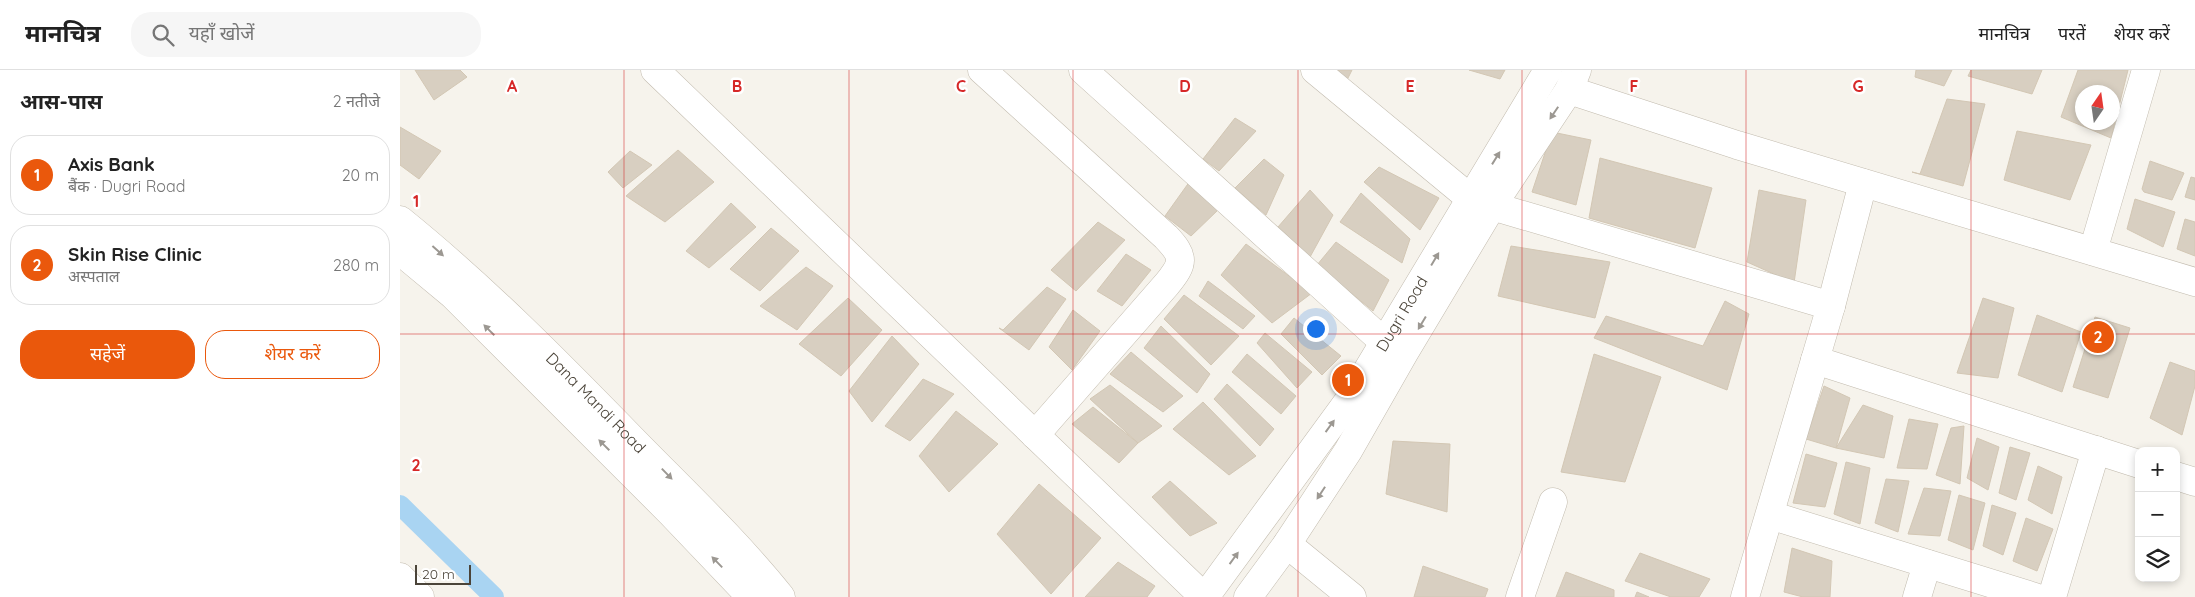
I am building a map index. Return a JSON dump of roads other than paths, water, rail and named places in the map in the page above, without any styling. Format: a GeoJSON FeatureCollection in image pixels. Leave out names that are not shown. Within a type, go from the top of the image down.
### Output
{"type":"FeatureCollection","features":[{"type":"Feature","properties":{"kind":"street"},"geometry":{"type":"LineString","coordinates":[[655,70],[1205,597]]}},
{"type":"Feature","properties":{"kind":"street"},"geometry":{"type":"LineString","coordinates":[[982,70],[1166,237],[1176,247],[1181,258],[1179,269],[1035,435]]}},
{"type":"Feature","properties":{"kind":"street"},"geometry":{"type":"LineString","coordinates":[[1083,70],[1385,343]]}},
{"type":"Feature","properties":{"kind":"street"},"geometry":{"type":"LineString","coordinates":[[1315,70],[1481,203],[1831,306]]}},
{"type":"Feature","properties":{"kind":"street","name":"Dugri Road"},"geometry":{"type":"LineString","coordinates":[[1248,597],[1287,544],[1348,451],[1404,353],[1548,70]]}},
{"type":"Feature","properties":{"kind":"street"},"geometry":{"type":"LineString","coordinates":[[2093,251],[2146,70]]}},
{"type":"Feature","properties":{"kind":"street"},"geometry":{"type":"LineString","coordinates":[[1573,80],[1737,145],[2195,282]]}},
{"type":"Feature","properties":{"kind":"street","name":"Dugri Road"},"geometry":{"type":"LineString","coordinates":[[1205,597],[1352,396],[1385,343],[1481,203],[1573,80]]}},
{"type":"Feature","properties":{"kind":"street"},"geometry":{"type":"LineString","coordinates":[[1745,597],[1831,306],[1863,183]]}},
{"type":"Feature","properties":{"kind":"street","name":"Dana Mandi Road"},"geometry":{"type":"LineString","coordinates":[[400,220],[436,249],[566,372],[700,508],[781,597]]}},
{"type":"Feature","properties":{"kind":"street"},"geometry":{"type":"LineString","coordinates":[[400,251],[460,302],[664,506],[751,597]]}},
{"type":"Feature","properties":{"kind":"street"},"geometry":{"type":"LineString","coordinates":[[1815,360],[2135,463]]}},
{"type":"Feature","properties":{"kind":"street"},"geometry":{"type":"LineString","coordinates":[[2052,597],[2096,450]]}},
{"type":"Feature","properties":{"kind":"street"},"geometry":{"type":"LineString","coordinates":[[2180,477],[2195,482]]}},
{"type":"Feature","properties":{"kind":"street"},"geometry":{"type":"LineString","coordinates":[[1520,597],[1553,502]]}},
{"type":"Feature","properties":{"kind":"street"},"geometry":{"type":"LineString","coordinates":[[1770,515],[2035,597]]}},
{"type":"Feature","properties":{"kind":"street"},"geometry":{"type":"LineString","coordinates":[[1287,544],[1352,597]]}},
{"type":"Feature","properties":{"kind":"street"},"geometry":{"type":"LineString","coordinates":[[1917,597],[1927,564]]}},
{"type":"Feature","properties":{"kind":"street"},"geometry":{"type":"LineString","coordinates":[[400,577],[420,597]]}},
{"type":"Feature","properties":{"kind":"waterway"},"geometry":{"type":"LineString","coordinates":[[400,505],[494,597]]}},
{"type":"Feature","properties":{"kind":"place","name":"Skin Rise Clinic"},"geometry":{"type":"Point","coordinates":[2098,337]}},
{"type":"Feature","properties":{"kind":"place","name":"Axis Bank"},"geometry":{"type":"Point","coordinates":[1348,380]}}]}
